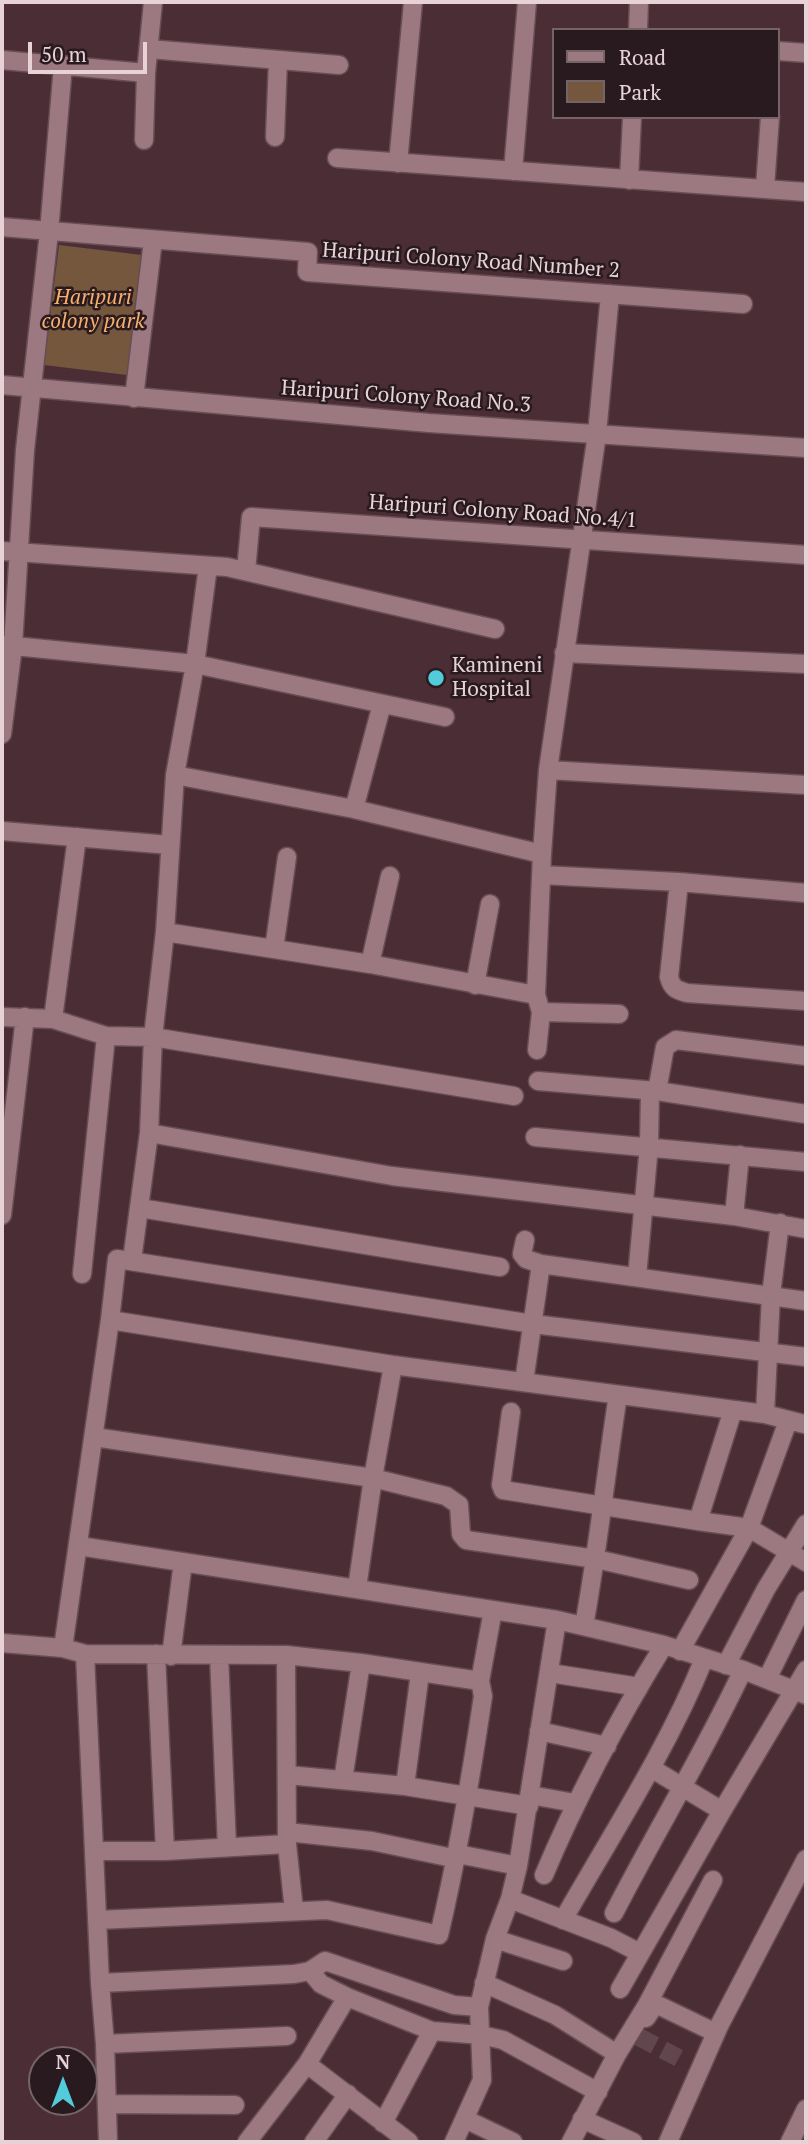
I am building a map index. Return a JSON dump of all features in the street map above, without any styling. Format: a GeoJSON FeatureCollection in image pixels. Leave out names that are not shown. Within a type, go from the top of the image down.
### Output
{"type":"FeatureCollection","features":[{"type":"Feature","properties":{"kind":"street"},"geometry":{"type":"LineString","coordinates":[[144,140],[146,73],[153,2]]}},
{"type":"Feature","properties":{"kind":"street"},"geometry":{"type":"LineString","coordinates":[[398,163],[413,2]]}},
{"type":"Feature","properties":{"kind":"street"},"geometry":{"type":"LineString","coordinates":[[513,171],[527,2]]}},
{"type":"Feature","properties":{"kind":"street"},"geometry":{"type":"LineString","coordinates":[[638,28],[639,2]]}},
{"type":"Feature","properties":{"kind":"street"},"geometry":{"type":"LineString","coordinates":[[149,48],[339,65]]}},
{"type":"Feature","properties":{"kind":"street"},"geometry":{"type":"LineString","coordinates":[[780,51],[806,53]]}},
{"type":"Feature","properties":{"kind":"street"},"geometry":{"type":"LineString","coordinates":[[2,60],[146,73]]}},
{"type":"Feature","properties":{"kind":"street"},"geometry":{"type":"LineString","coordinates":[[275,137],[278,60]]}},
{"type":"Feature","properties":{"kind":"street"},"geometry":{"type":"LineString","coordinates":[[2,734],[9,552],[49,232],[64,65]]}},
{"type":"Feature","properties":{"kind":"street"},"geometry":{"type":"LineString","coordinates":[[629,180],[633,119]]}},
{"type":"Feature","properties":{"kind":"street"},"geometry":{"type":"LineString","coordinates":[[765,188],[770,119]]}},
{"type":"Feature","properties":{"kind":"street"},"geometry":{"type":"LineString","coordinates":[[337,158],[806,192]]}},
{"type":"Feature","properties":{"kind":"street","name":"Haripuri Colony Road Number 2"},"geometry":{"type":"LineString","coordinates":[[2,226],[308,253],[307,272],[743,304]]}},
{"type":"Feature","properties":{"kind":"street"},"geometry":{"type":"LineString","coordinates":[[134,398],[153,240]]}},
{"type":"Feature","properties":{"kind":"street"},"geometry":{"type":"LineString","coordinates":[[537,1050],[542,854],[548,770],[597,434],[610,294]]}},
{"type":"Feature","properties":{"kind":"street","name":"Haripuri Colony Road No.3"},"geometry":{"type":"LineString","coordinates":[[2,385],[416,421],[806,448]]}},
{"type":"Feature","properties":{"kind":"street","name":"Haripuri Colony Road No.4/1"},"geometry":{"type":"LineString","coordinates":[[246,571],[251,517],[806,555]]}},
{"type":"Feature","properties":{"kind":"street"},"geometry":{"type":"LineString","coordinates":[[9,552],[246,571],[495,629]]}},
{"type":"Feature","properties":{"kind":"street"},"geometry":{"type":"LineString","coordinates":[[132,1260],[149,1133],[153,1037],[164,933],[175,775],[195,664],[208,566]]}},
{"type":"Feature","properties":{"kind":"street"},"geometry":{"type":"LineString","coordinates":[[7,645],[195,664],[446,717]]}},
{"type":"Feature","properties":{"kind":"street"},"geometry":{"type":"LineString","coordinates":[[564,653],[806,664]]}},
{"type":"Feature","properties":{"kind":"street"},"geometry":{"type":"LineString","coordinates":[[354,809],[383,704]]}},
{"type":"Feature","properties":{"kind":"street"},"geometry":{"type":"LineString","coordinates":[[548,770],[806,785]]}},
{"type":"Feature","properties":{"kind":"street"},"geometry":{"type":"LineString","coordinates":[[175,775],[354,809],[542,854]]}},
{"type":"Feature","properties":{"kind":"street"},"geometry":{"type":"LineString","coordinates":[[2,831],[170,845]]}},
{"type":"Feature","properties":{"kind":"street"},"geometry":{"type":"LineString","coordinates":[[53,1019],[77,837]]}},
{"type":"Feature","properties":{"kind":"street"},"geometry":{"type":"LineString","coordinates":[[274,949],[287,857]]}},
{"type":"Feature","properties":{"kind":"street"},"geometry":{"type":"LineString","coordinates":[[542,875],[679,882],[806,893]]}},
{"type":"Feature","properties":{"kind":"street"},"geometry":{"type":"LineString","coordinates":[[370,964],[390,876]]}},
{"type":"Feature","properties":{"kind":"street"},"geometry":{"type":"LineString","coordinates":[[679,882],[669,977],[676,990],[806,1001]]}},
{"type":"Feature","properties":{"kind":"street"},"geometry":{"type":"LineString","coordinates":[[475,985],[491,904]]}},
{"type":"Feature","properties":{"kind":"street"},"geometry":{"type":"LineString","coordinates":[[164,933],[370,964],[475,985],[539,1004],[619,1014]]}},
{"type":"Feature","properties":{"kind":"street"},"geometry":{"type":"LineString","coordinates":[[2,1017],[53,1019],[106,1036],[153,1037],[514,1096]]}},
{"type":"Feature","properties":{"kind":"street"},"geometry":{"type":"LineString","coordinates":[[2,1215],[25,1017]]}},
{"type":"Feature","properties":{"kind":"street"},"geometry":{"type":"LineString","coordinates":[[82,1274],[106,1036]]}},
{"type":"Feature","properties":{"kind":"street"},"geometry":{"type":"LineString","coordinates":[[637,1277],[654,1091],[665,1047],[676,1040],[806,1056]]}},
{"type":"Feature","properties":{"kind":"street"},"geometry":{"type":"LineString","coordinates":[[538,1081],[654,1091],[806,1114]]}},
{"type":"Feature","properties":{"kind":"street"},"geometry":{"type":"LineString","coordinates":[[149,1133],[392,1176],[734,1216],[806,1229]]}},
{"type":"Feature","properties":{"kind":"street"},"geometry":{"type":"LineString","coordinates":[[535,1137],[806,1162]]}},
{"type":"Feature","properties":{"kind":"street"},"geometry":{"type":"LineString","coordinates":[[734,1216],[740,1156]]}},
{"type":"Feature","properties":{"kind":"street"},"geometry":{"type":"LineString","coordinates":[[140,1208],[500,1267]]}},
{"type":"Feature","properties":{"kind":"street"},"geometry":{"type":"LineString","coordinates":[[765,1414],[771,1295],[780,1223]]}},
{"type":"Feature","properties":{"kind":"street"},"geometry":{"type":"LineString","coordinates":[[525,1240],[522,1254],[526,1259],[541,1264],[806,1301]]}},
{"type":"Feature","properties":{"kind":"street"},"geometry":{"type":"LineString","coordinates":[[63,1648],[117,1259],[533,1324],[806,1357]]}},
{"type":"Feature","properties":{"kind":"street"},"geometry":{"type":"LineString","coordinates":[[524,1382],[541,1264]]}},
{"type":"Feature","properties":{"kind":"street"},"geometry":{"type":"LineString","coordinates":[[110,1320],[393,1365],[765,1414],[796,1422],[748,1528],[672,1648],[639,1687],[575,1803],[544,1875]]}},
{"type":"Feature","properties":{"kind":"street"},"geometry":{"type":"LineString","coordinates":[[357,1588],[393,1365]]}},
{"type":"Feature","properties":{"kind":"street"},"geometry":{"type":"LineString","coordinates":[[584,1626],[596,1559],[618,1395]]}},
{"type":"Feature","properties":{"kind":"street"},"geometry":{"type":"LineString","coordinates":[[698,1521],[733,1410]]}},
{"type":"Feature","properties":{"kind":"street"},"geometry":{"type":"LineString","coordinates":[[510,1412],[501,1485],[503,1490],[748,1528],[806,1562]]}},
{"type":"Feature","properties":{"kind":"street"},"geometry":{"type":"LineString","coordinates":[[94,1437],[373,1478],[446,1496],[459,1505],[461,1534],[466,1540],[596,1559],[689,1580]]}},
{"type":"Feature","properties":{"kind":"street"},"geometry":{"type":"LineString","coordinates":[[614,1913],[724,1712],[735,1668],[766,1589],[806,1524]]}},
{"type":"Feature","properties":{"kind":"street"},"geometry":{"type":"LineString","coordinates":[[79,1546],[557,1620],[672,1648],[801,1693]]}},
{"type":"Feature","properties":{"kind":"street"},"geometry":{"type":"LineString","coordinates":[[164,1851],[164,1655],[183,1562]]}},
{"type":"Feature","properties":{"kind":"street"},"geometry":{"type":"LineString","coordinates":[[767,1679],[806,1600]]}},
{"type":"Feature","properties":{"kind":"street"},"geometry":{"type":"LineString","coordinates":[[97,1920],[327,1910],[439,1935],[458,1856],[468,1797],[483,1696],[480,1681],[494,1610]]}},
{"type":"Feature","properties":{"kind":"street"},"geometry":{"type":"LineString","coordinates":[[454,2142],[482,2080],[479,2007],[495,1939],[510,1899],[518,1866],[557,1620]]}},
{"type":"Feature","properties":{"kind":"street"},"geometry":{"type":"LineString","coordinates":[[2,1643],[63,1648],[85,1654],[286,1655],[480,1681]]}},
{"type":"Feature","properties":{"kind":"street"},"geometry":{"type":"LineString","coordinates":[[85,1654],[108,2142]]}},
{"type":"Feature","properties":{"kind":"street"},"geometry":{"type":"LineString","coordinates":[[219,1655],[226,1847]]}},
{"type":"Feature","properties":{"kind":"street"},"geometry":{"type":"LineString","coordinates":[[286,1655],[288,1838],[294,1911]]}},
{"type":"Feature","properties":{"kind":"street"},"geometry":{"type":"LineString","coordinates":[[563,1920],[651,1768],[689,1695],[704,1658]]}},
{"type":"Feature","properties":{"kind":"street"},"geometry":{"type":"LineString","coordinates":[[343,1780],[361,1663]]}},
{"type":"Feature","properties":{"kind":"street"},"geometry":{"type":"LineString","coordinates":[[620,1989],[722,1811],[801,1693],[806,1670]]}},
{"type":"Feature","properties":{"kind":"street"},"geometry":{"type":"LineString","coordinates":[[405,1786],[420,1673]]}},
{"type":"Feature","properties":{"kind":"street"},"geometry":{"type":"LineString","coordinates":[[550,1673],[639,1687]]}},
{"type":"Feature","properties":{"kind":"street"},"geometry":{"type":"LineString","coordinates":[[540,1731],[607,1746]]}},
{"type":"Feature","properties":{"kind":"street"},"geometry":{"type":"LineString","coordinates":[[651,1768],[722,1811]]}},
{"type":"Feature","properties":{"kind":"street"},"geometry":{"type":"LineString","coordinates":[[288,1776],[405,1786],[468,1797],[575,1803]]}},
{"type":"Feature","properties":{"kind":"street"},"geometry":{"type":"LineString","coordinates":[[94,1851],[164,1851],[226,1847],[288,1838],[372,1841],[518,1866]]}},
{"type":"Feature","properties":{"kind":"street"},"geometry":{"type":"LineString","coordinates":[[668,2142],[693,2066],[716,2033],[806,1859]]}},
{"type":"Feature","properties":{"kind":"street"},"geometry":{"type":"LineString","coordinates":[[571,2142],[713,1880]]}},
{"type":"Feature","properties":{"kind":"street"},"geometry":{"type":"LineString","coordinates":[[510,1899],[611,1938],[640,1954]]}},
{"type":"Feature","properties":{"kind":"street"},"geometry":{"type":"LineString","coordinates":[[495,1939],[563,1961]]}},
{"type":"Feature","properties":{"kind":"street"},"geometry":{"type":"LineString","coordinates":[[100,1983],[294,1974],[310,1971],[325,1961],[454,2005],[479,2007]]}},
{"type":"Feature","properties":{"kind":"street"},"geometry":{"type":"LineString","coordinates":[[310,1971],[321,1984],[347,1997],[432,2031],[481,2035],[503,2040],[598,2092]]}},
{"type":"Feature","properties":{"kind":"street"},"geometry":{"type":"LineString","coordinates":[[484,1983],[555,2015],[617,2054]]}},
{"type":"Feature","properties":{"kind":"street"},"geometry":{"type":"LineString","coordinates":[[247,2142],[307,2064],[347,1997]]}},
{"type":"Feature","properties":{"kind":"street"},"geometry":{"type":"LineString","coordinates":[[639,2037],[639,2031],[654,2005],[716,2033]]}},
{"type":"Feature","properties":{"kind":"street"},"geometry":{"type":"LineString","coordinates":[[383,2131],[432,2031]]}},
{"type":"Feature","properties":{"kind":"street"},"geometry":{"type":"LineString","coordinates":[[105,2044],[287,2036]]}},
{"type":"Feature","properties":{"kind":"street"},"geometry":{"type":"LineString","coordinates":[[307,2064],[348,2094],[383,2131],[409,2142]]}},
{"type":"Feature","properties":{"kind":"street"},"geometry":{"type":"LineString","coordinates":[[314,2142],[348,2094]]}},
{"type":"Feature","properties":{"kind":"street"},"geometry":{"type":"LineString","coordinates":[[108,2104],[235,2105]]}},
{"type":"Feature","properties":{"kind":"street"},"geometry":{"type":"LineString","coordinates":[[790,2142],[806,2109]]}},
{"type":"Feature","properties":{"kind":"street"},"geometry":{"type":"LineString","coordinates":[[465,2119],[513,2142]]}},
{"type":"Feature","properties":{"kind":"street"},"geometry":{"type":"LineString","coordinates":[[582,2119],[633,2142]]}},
{"type":"Feature","properties":{"kind":"green space","name":"Haripuri colony park"},"geometry":{"type":"Polygon","coordinates":[[[59,245],[142,255],[127,375],[44,365],[59,245]]]}},
{"type":"Feature","properties":{"kind":"tunnel"},"geometry":{"type":"LineString","coordinates":[[639,2037],[686,2062]]}},
{"type":"Feature","properties":{"kind":"place","name":"Kamineni Hospital"},"geometry":{"type":"Point","coordinates":[436,678]}}]}
